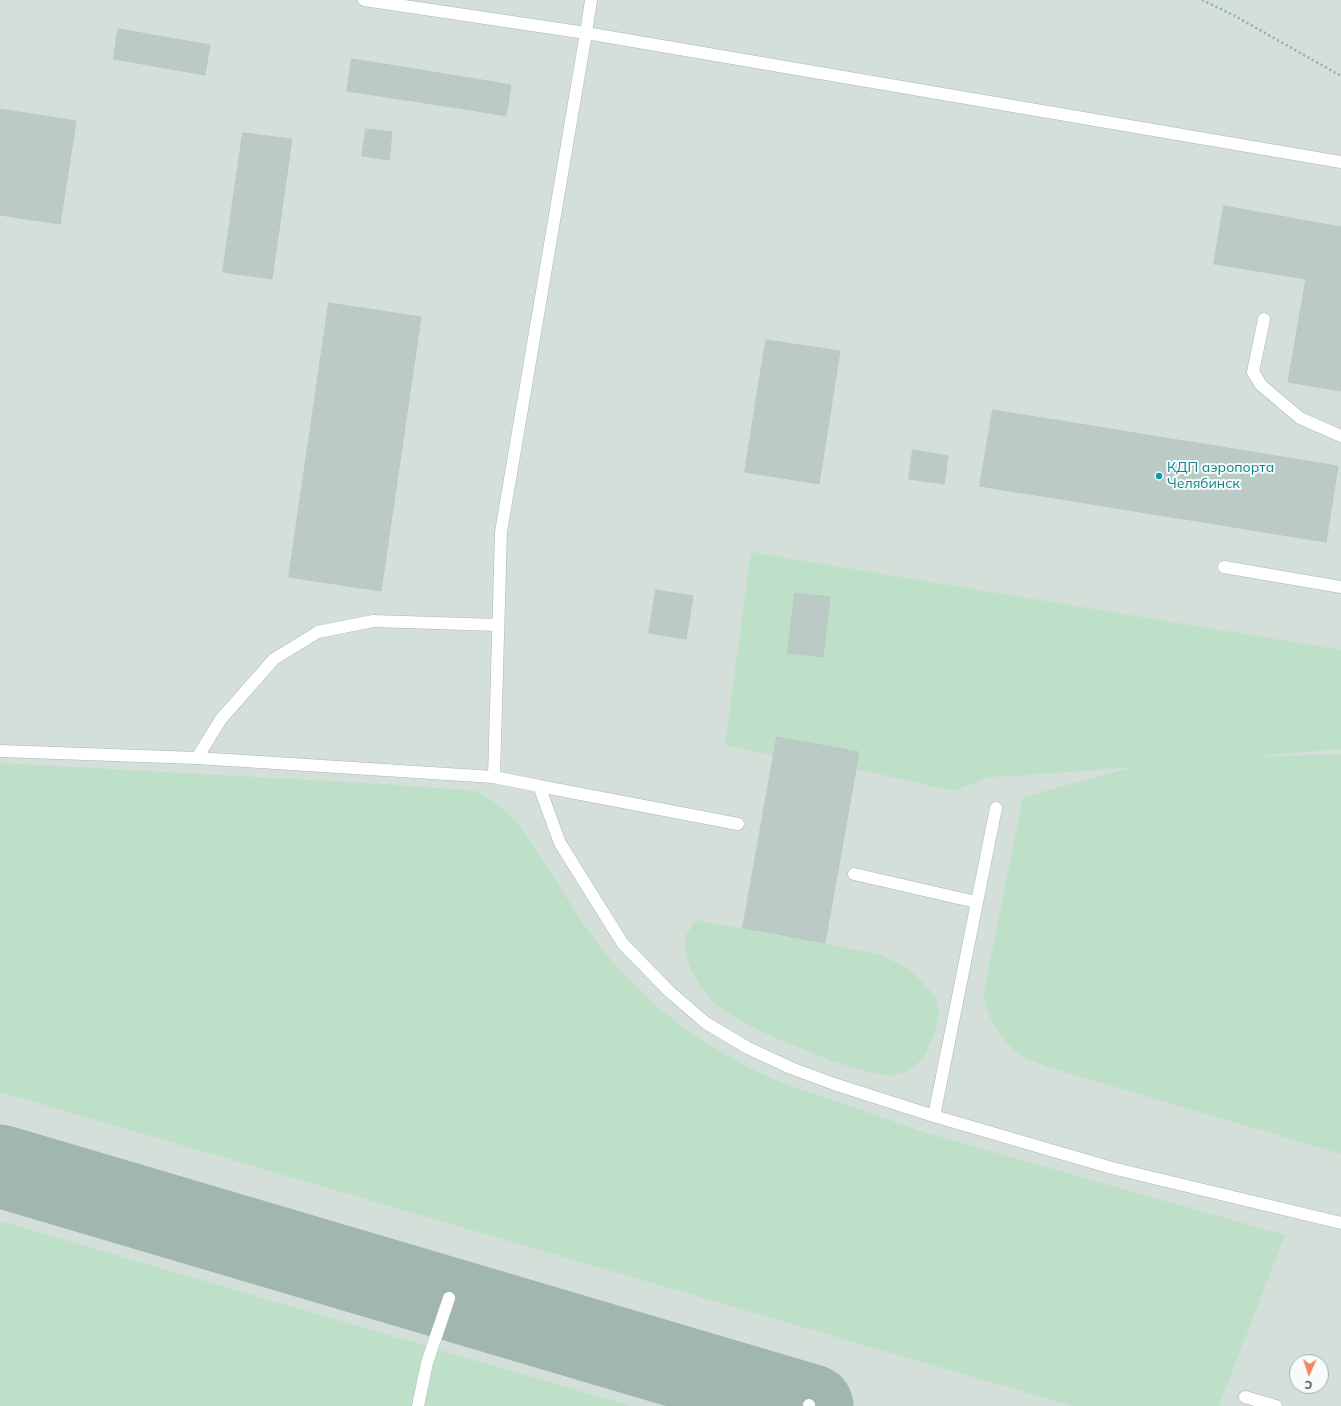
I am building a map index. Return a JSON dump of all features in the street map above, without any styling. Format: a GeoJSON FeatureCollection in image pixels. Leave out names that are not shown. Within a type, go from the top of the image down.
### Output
{"type":"FeatureCollection","features":[{"type":"Feature","properties":{"kind":"lane"},"geometry":{"type":"LineString","coordinates":[[364,0],[586,33],[1341,162]]}},
{"type":"Feature","properties":{"kind":"lane"},"geometry":{"type":"LineString","coordinates":[[494,777],[497,625],[501,532],[591,0]]}},
{"type":"Feature","properties":{"kind":"lane"},"geometry":{"type":"LineString","coordinates":[[1264,319],[1253,372],[1261,385],[1300,418],[1341,436]]}},
{"type":"Feature","properties":{"kind":"lane"},"geometry":{"type":"LineString","coordinates":[[1224,567],[1341,587]]}},
{"type":"Feature","properties":{"kind":"lane"},"geometry":{"type":"LineString","coordinates":[[197,758],[221,719],[274,659],[318,632],[372,621],[497,625]]}},
{"type":"Feature","properties":{"kind":"lane"},"geometry":{"type":"LineString","coordinates":[[0,751],[197,758],[494,777],[738,824]]}},
{"type":"Feature","properties":{"kind":"lane"},"geometry":{"type":"LineString","coordinates":[[539,786],[560,843],[623,944],[670,992],[706,1023],[748,1048],[791,1068],[834,1084],[934,1116],[1112,1168],[1341,1224]]}},
{"type":"Feature","properties":{"kind":"lane"},"geometry":{"type":"LineString","coordinates":[[934,1116],[996,808]]}},
{"type":"Feature","properties":{"kind":"lane"},"geometry":{"type":"LineString","coordinates":[[854,874],[976,902]]}},
{"type":"Feature","properties":{"kind":"lane"},"geometry":{"type":"LineString","coordinates":[[418,1406],[427,1363],[449,1298]]}},
{"type":"Feature","properties":{"kind":"lane"},"geometry":{"type":"LineString","coordinates":[[1245,1397],[1276,1406]]}},
{"type":"Feature","properties":{"kind":"path"},"geometry":{"type":"LineString","coordinates":[[1202,0],[1235,16],[1341,76]]}},
{"type":"Feature","properties":{"kind":"shaded area"},"geometry":{"type":"Polygon","coordinates":[[[0,0],[1341,0],[1341,1406],[0,1406],[0,0]]]}},
{"type":"Feature","properties":{"kind":"green space"},"geometry":{"type":"Polygon","coordinates":[[[751,552],[1341,650],[1341,749],[1247,757],[1341,754],[1341,1154],[1044,1066],[1022,1056],[1012,1048],[1000,1035],[996,1028],[983,996],[1023,797],[1133,767],[990,777],[953,791],[856,769],[859,752],[778,737],[774,756],[725,745],[751,552]]]}},
{"type":"Feature","properties":{"kind":"green space"},"geometry":{"type":"Polygon","coordinates":[[[0,763],[384,784],[477,791],[500,806],[520,825],[586,928],[618,969],[655,1005],[684,1028],[749,1068],[783,1083],[930,1134],[1285,1235],[1219,1406],[1072,1406],[0,1092],[0,763]]]}},
{"type":"Feature","properties":{"kind":"green space"},"geometry":{"type":"Polygon","coordinates":[[[696,920],[879,954],[909,969],[937,998],[939,1014],[934,1035],[923,1059],[907,1071],[890,1076],[871,1073],[829,1060],[780,1040],[744,1023],[716,1005],[700,986],[691,970],[685,951],[686,935],[696,920]]]}},
{"type":"Feature","properties":{"kind":"green space"},"geometry":{"type":"Polygon","coordinates":[[[0,1221],[631,1406],[0,1406],[0,1221]]]}},
{"type":"Feature","properties":{"kind":"building"},"geometry":{"type":"Polygon","coordinates":[[[118,29],[210,45],[205,75],[114,59],[118,29]]]}},
{"type":"Feature","properties":{"kind":"building"},"geometry":{"type":"Polygon","coordinates":[[[352,59],[470,78],[465,109],[347,91],[352,59]]]}},
{"type":"Feature","properties":{"kind":"building"},"geometry":{"type":"Polygon","coordinates":[[[470,78],[511,85],[506,116],[465,109],[470,78]]]}},
{"type":"Feature","properties":{"kind":"building"},"geometry":{"type":"Polygon","coordinates":[[[0,109],[76,121],[60,224],[0,215],[0,109]]]}},
{"type":"Feature","properties":{"kind":"building"},"geometry":{"type":"Polygon","coordinates":[[[366,129],[392,132],[389,160],[362,156],[366,129]]]}},
{"type":"Feature","properties":{"kind":"building"},"geometry":{"type":"Polygon","coordinates":[[[243,133],[292,139],[272,279],[223,272],[243,133]]]}},
{"type":"Feature","properties":{"kind":"building"},"geometry":{"type":"Polygon","coordinates":[[[1224,206],[1341,227],[1341,391],[1288,382],[1306,279],[1214,264],[1224,206]]]}},
{"type":"Feature","properties":{"kind":"building"},"geometry":{"type":"Polygon","coordinates":[[[329,303],[421,317],[381,591],[289,577],[329,303]]]}},
{"type":"Feature","properties":{"kind":"building"},"geometry":{"type":"Polygon","coordinates":[[[766,340],[840,351],[819,484],[745,472],[766,340]]]}},
{"type":"Feature","properties":{"kind":"building","name":"КДП аэропорта Челябинск"},"geometry":{"type":"Polygon","coordinates":[[[993,410],[1338,466],[1326,542],[980,486],[993,410]]]}},
{"type":"Feature","properties":{"kind":"building"},"geometry":{"type":"Polygon","coordinates":[[[913,450],[948,456],[944,484],[909,479],[913,450]]]}},
{"type":"Feature","properties":{"kind":"building"},"geometry":{"type":"Polygon","coordinates":[[[656,590],[693,596],[686,639],[649,633],[656,590]]]}},
{"type":"Feature","properties":{"kind":"building"},"geometry":{"type":"Polygon","coordinates":[[[795,593],[830,597],[823,657],[788,653],[795,593]]]}},
{"type":"Feature","properties":{"kind":"building"},"geometry":{"type":"Polygon","coordinates":[[[777,737],[859,752],[825,943],[743,928],[777,737]]]}},
{"type":"Feature","properties":{"kind":"taxiway"},"geometry":{"type":"LineString","coordinates":[[0,1166],[812,1406]]}},
{"type":"Feature","properties":{"kind":"place","name":"КДП аэропорта Челябинск"},"geometry":{"type":"Point","coordinates":[1159,476]}}]}
